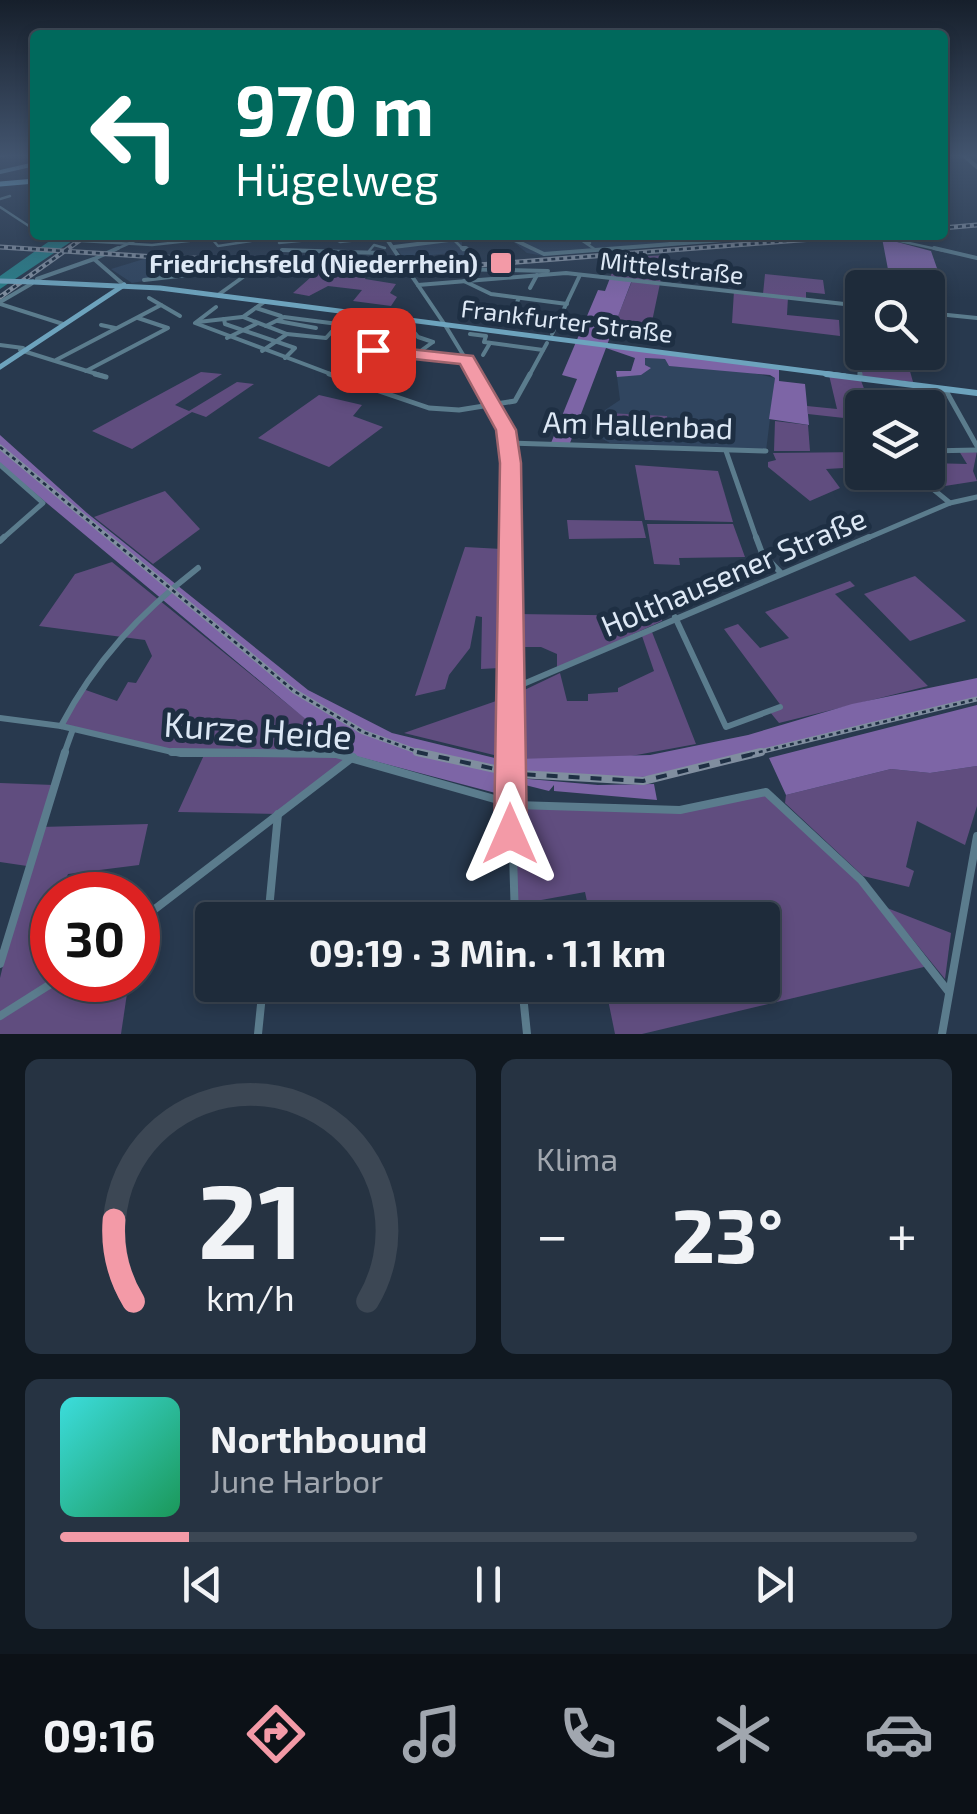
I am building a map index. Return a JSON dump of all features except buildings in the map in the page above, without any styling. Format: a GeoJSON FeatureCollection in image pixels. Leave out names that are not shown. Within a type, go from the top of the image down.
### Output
{"type":"FeatureCollection","features":[{"type":"Feature","properties":{"kind":"main road","name":"Frankfurter Straße"},"geometry":{"type":"LineString","coordinates":[[0,281],[123,282],[977,393]]}},
{"type":"Feature","properties":{"kind":"main road"},"geometry":{"type":"LineString","coordinates":[[0,367],[123,282]]}},
{"type":"Feature","properties":{"kind":"street"},"geometry":{"type":"LineString","coordinates":[[0,207],[30,227]]}},
{"type":"Feature","properties":{"kind":"street"},"geometry":{"type":"LineString","coordinates":[[0,303],[32,282],[136,240]]}},
{"type":"Feature","properties":{"kind":"street"},"geometry":{"type":"LineString","coordinates":[[81,241],[127,244],[184,240]]}},
{"type":"Feature","properties":{"kind":"street"},"geometry":{"type":"LineString","coordinates":[[214,240],[218,246],[251,241]]}},
{"type":"Feature","properties":{"kind":"street"},"geometry":{"type":"LineString","coordinates":[[279,243],[300,240]]}},
{"type":"Feature","properties":{"kind":"street"},"geometry":{"type":"LineString","coordinates":[[336,240],[355,240]]}},
{"type":"Feature","properties":{"kind":"street"},"geometry":{"type":"LineString","coordinates":[[388,240],[446,325],[494,406],[509,442],[508,690],[514,902]]}},
{"type":"Feature","properties":{"kind":"street"},"geometry":{"type":"LineString","coordinates":[[393,247],[471,240]]}},
{"type":"Feature","properties":{"kind":"street"},"geometry":{"type":"LineString","coordinates":[[513,240],[539,254],[717,240]]}},
{"type":"Feature","properties":{"kind":"street"},"geometry":{"type":"LineString","coordinates":[[668,240],[672,244]]}},
{"type":"Feature","properties":{"kind":"street"},"geometry":{"type":"LineString","coordinates":[[896,240],[977,258]]}},
{"type":"Feature","properties":{"kind":"street"},"geometry":{"type":"LineString","coordinates":[[340,242],[340,251]]}},
{"type":"Feature","properties":{"kind":"street"},"geometry":{"type":"LineString","coordinates":[[590,243],[596,250]]}},
{"type":"Feature","properties":{"kind":"street"},"geometry":{"type":"LineString","coordinates":[[282,250],[383,250]]}},
{"type":"Feature","properties":{"kind":"street"},"geometry":{"type":"LineString","coordinates":[[94,259],[123,282]]}},
{"type":"Feature","properties":{"kind":"street"},"geometry":{"type":"LineString","coordinates":[[458,268],[513,267],[566,273]]}},
{"type":"Feature","properties":{"kind":"street"},"geometry":{"type":"LineString","coordinates":[[144,280],[252,271],[406,269]]}},
{"type":"Feature","properties":{"kind":"street"},"geometry":{"type":"LineString","coordinates":[[217,296],[252,271]]}},
{"type":"Feature","properties":{"kind":"street","name":"Mittelstraße"},"geometry":{"type":"LineString","coordinates":[[418,285],[566,273],[845,303]]}},
{"type":"Feature","properties":{"kind":"street"},"geometry":{"type":"LineString","coordinates":[[530,288],[537,275]]}},
{"type":"Feature","properties":{"kind":"street"},"geometry":{"type":"LineString","coordinates":[[552,334],[580,275]]}},
{"type":"Feature","properties":{"kind":"street"},"geometry":{"type":"LineString","coordinates":[[464,281],[475,290],[566,304]]}},
{"type":"Feature","properties":{"kind":"street"},"geometry":{"type":"LineString","coordinates":[[149,298],[180,316],[161,325]]}},
{"type":"Feature","properties":{"kind":"street"},"geometry":{"type":"LineString","coordinates":[[520,298],[507,323],[528,322]]}},
{"type":"Feature","properties":{"kind":"street"},"geometry":{"type":"LineString","coordinates":[[195,323],[243,317],[264,302]]}},
{"type":"Feature","properties":{"kind":"street"},"geometry":{"type":"LineString","coordinates":[[0,303],[64,324]]}},
{"type":"Feature","properties":{"kind":"street"},"geometry":{"type":"LineString","coordinates":[[56,360],[161,305]]}},
{"type":"Feature","properties":{"kind":"street"},"geometry":{"type":"LineString","coordinates":[[195,323],[216,307]]}},
{"type":"Feature","properties":{"kind":"street"},"geometry":{"type":"LineString","coordinates":[[256,308],[284,317],[338,324]]}},
{"type":"Feature","properties":{"kind":"street"},"geometry":{"type":"LineString","coordinates":[[488,311],[511,314]]}},
{"type":"Feature","properties":{"kind":"street"},"geometry":{"type":"LineString","coordinates":[[945,315],[977,318]]}},
{"type":"Feature","properties":{"kind":"street"},"geometry":{"type":"LineString","coordinates":[[243,317],[287,334],[326,338],[344,318],[410,327],[418,337],[432,342],[370,387]]}},
{"type":"Feature","properties":{"kind":"street"},"geometry":{"type":"LineString","coordinates":[[266,326],[284,317]]}},
{"type":"Feature","properties":{"kind":"street"},"geometry":{"type":"LineString","coordinates":[[86,371],[166,331],[161,325],[138,318]]}},
{"type":"Feature","properties":{"kind":"street"},"geometry":{"type":"LineString","coordinates":[[224,320],[242,331],[295,348],[285,358]]}},
{"type":"Feature","properties":{"kind":"street"},"geometry":{"type":"LineString","coordinates":[[278,320],[316,328]]}},
{"type":"Feature","properties":{"kind":"street"},"geometry":{"type":"LineString","coordinates":[[308,336],[321,322]]}},
{"type":"Feature","properties":{"kind":"street"},"geometry":{"type":"LineString","coordinates":[[195,323],[262,351],[442,410],[494,406],[518,398],[547,343]]}},
{"type":"Feature","properties":{"kind":"street"},"geometry":{"type":"LineString","coordinates":[[227,338],[258,323]]}},
{"type":"Feature","properties":{"kind":"street"},"geometry":{"type":"LineString","coordinates":[[101,324],[118,329]]}},
{"type":"Feature","properties":{"kind":"street"},"geometry":{"type":"LineString","coordinates":[[356,330],[339,342],[413,357],[466,360]]}},
{"type":"Feature","properties":{"kind":"street"},"geometry":{"type":"LineString","coordinates":[[262,351],[287,334]]}},
{"type":"Feature","properties":{"kind":"street"},"geometry":{"type":"LineString","coordinates":[[470,334],[486,336],[482,341],[490,343],[543,350]]}},
{"type":"Feature","properties":{"kind":"street"},"geometry":{"type":"LineString","coordinates":[[483,356],[490,343]]}},
{"type":"Feature","properties":{"kind":"street"},"geometry":{"type":"LineString","coordinates":[[0,345],[106,377]]}},
{"type":"Feature","properties":{"kind":"street"},"geometry":{"type":"LineString","coordinates":[[334,374],[372,350]]}},
{"type":"Feature","properties":{"kind":"street"},"geometry":{"type":"LineString","coordinates":[[859,370],[860,378]]}},
{"type":"Feature","properties":{"kind":"street"},"geometry":{"type":"LineString","coordinates":[[945,449],[977,448],[946,389]]}},
{"type":"Feature","properties":{"kind":"street","name":"Am Hallenbad"},"geometry":{"type":"LineString","coordinates":[[509,442],[766,451]]}},
{"type":"Feature","properties":{"kind":"street"},"geometry":{"type":"LineString","coordinates":[[726,451],[762,553],[780,572]]}},
{"type":"Feature","properties":{"kind":"street"},"geometry":{"type":"LineString","coordinates":[[0,465],[43,502],[0,540]]}},
{"type":"Feature","properties":{"kind":"street"},"geometry":{"type":"LineString","coordinates":[[934,490],[950,503]]}},
{"type":"Feature","properties":{"kind":"street","name":"Holthausener Straße"},"geometry":{"type":"LineString","coordinates":[[508,690],[780,572],[950,503],[977,497]]}},
{"type":"Feature","properties":{"kind":"street"},"geometry":{"type":"LineString","coordinates":[[61,726],[100,656],[156,599],[198,568]]}},
{"type":"Feature","properties":{"kind":"street"},"geometry":{"type":"LineString","coordinates":[[674,618],[726,727],[780,707]]}},
{"type":"Feature","properties":{"kind":"street","name":"Kurze Heide"},"geometry":{"type":"LineString","coordinates":[[0,718],[61,726],[181,754],[304,752],[353,758],[510,804],[680,810],[766,792],[861,880],[948,991]]}},
{"type":"Feature","properties":{"kind":"street"},"geometry":{"type":"LineString","coordinates":[[0,964],[32,848],[74,730]]}},
{"type":"Feature","properties":{"kind":"street"},"geometry":{"type":"LineString","coordinates":[[160,905],[353,758]]}},
{"type":"Feature","properties":{"kind":"street"},"geometry":{"type":"LineString","coordinates":[[270,902],[278,814]]}},
{"type":"Feature","properties":{"kind":"street"},"geometry":{"type":"LineString","coordinates":[[942,1034],[977,836]]}},
{"type":"Feature","properties":{"kind":"street"},"geometry":{"type":"LineString","coordinates":[[0,1016],[30,997]]}},
{"type":"Feature","properties":{"kind":"street"},"geometry":{"type":"LineString","coordinates":[[258,1034],[261,1002]]}},
{"type":"Feature","properties":{"kind":"street"},"geometry":{"type":"LineString","coordinates":[[523,1002],[526,1034]]}},
{"type":"Feature","properties":{"kind":"shaded area"},"geometry":{"type":"Polygon","coordinates":[[[51,240],[74,240],[0,289],[0,276],[51,240]]]}},
{"type":"Feature","properties":{"kind":"shaded area"},"geometry":{"type":"Polygon","coordinates":[[[439,240],[468,240],[462,241],[462,246],[470,248],[480,261],[460,262],[451,253],[404,258],[397,249],[439,240]]]}},
{"type":"Feature","properties":{"kind":"shaded area"},"geometry":{"type":"Polygon","coordinates":[[[511,240],[739,240],[544,256],[527,253],[511,240]]]}},
{"type":"Feature","properties":{"kind":"shaded area"},"geometry":{"type":"Polygon","coordinates":[[[882,240],[890,240],[931,251],[938,270],[888,270],[882,240]]]}},
{"type":"Feature","properties":{"kind":"shaded area"},"geometry":{"type":"Polygon","coordinates":[[[666,255],[650,331],[614,326],[632,281],[610,278],[617,258],[666,255]]]}},
{"type":"Feature","properties":{"kind":"shaded area"},"geometry":{"type":"Polygon","coordinates":[[[147,258],[168,259],[172,262],[167,264],[181,275],[132,283],[111,269],[147,258]]]}},
{"type":"Feature","properties":{"kind":"shaded area"},"geometry":{"type":"Polygon","coordinates":[[[285,264],[370,266],[365,279],[396,284],[390,293],[397,297],[391,306],[353,301],[362,290],[328,286],[309,296],[293,293],[319,270],[284,270],[285,264]]]}},
{"type":"Feature","properties":{"kind":"shaded area"},"geometry":{"type":"Polygon","coordinates":[[[765,274],[823,280],[825,294],[806,292],[806,299],[788,297],[787,315],[839,320],[840,336],[732,323],[734,291],[763,294],[765,274]]]}},
{"type":"Feature","properties":{"kind":"shaded area"},"geometry":{"type":"Polygon","coordinates":[[[610,278],[632,280],[607,345],[779,368],[779,381],[805,384],[809,425],[769,419],[775,378],[770,375],[669,366],[665,359],[645,358],[645,365],[651,368],[641,375],[617,377],[616,371],[631,371],[635,358],[606,348],[570,443],[551,443],[577,379],[562,375],[598,290],[605,291],[610,278]]]}},
{"type":"Feature","properties":{"kind":"shaded area"},"geometry":{"type":"Polygon","coordinates":[[[644,358],[665,359],[669,366],[731,368],[775,378],[766,451],[610,443],[601,438],[605,410],[620,400],[617,377],[645,367],[644,358]]]}},
{"type":"Feature","properties":{"kind":"shaded area"},"geometry":{"type":"Polygon","coordinates":[[[860,370],[910,370],[913,382],[860,376],[860,370]]]}},
{"type":"Feature","properties":{"kind":"shaded area"},"geometry":{"type":"Polygon","coordinates":[[[201,372],[222,374],[175,405],[189,411],[237,382],[254,384],[206,417],[192,412],[132,449],[92,431],[201,372]]]}},
{"type":"Feature","properties":{"kind":"shaded area"},"geometry":{"type":"Polygon","coordinates":[[[829,375],[860,378],[865,390],[845,390],[845,418],[808,414],[807,406],[837,409],[829,375]]]}},
{"type":"Feature","properties":{"kind":"shaded area"},"geometry":{"type":"Polygon","coordinates":[[[319,395],[362,405],[353,416],[383,427],[329,467],[258,438],[319,395]]]}},
{"type":"Feature","properties":{"kind":"shaded area"},"geometry":{"type":"Polygon","coordinates":[[[607,413],[667,416],[670,441],[608,438],[607,413]]]}},
{"type":"Feature","properties":{"kind":"shaded area"},"geometry":{"type":"Polygon","coordinates":[[[775,421],[808,425],[810,451],[774,451],[775,421]]]}},
{"type":"Feature","properties":{"kind":"shaded area"},"geometry":{"type":"Polygon","coordinates":[[[0,435],[87,513],[308,690],[392,733],[503,760],[496,775],[503,776],[503,795],[344,753],[347,748],[309,722],[0,464],[0,435]]]}},
{"type":"Feature","properties":{"kind":"shaded area"},"geometry":{"type":"Polygon","coordinates":[[[959,451],[977,451],[973,471],[977,481],[945,486],[945,463],[967,464],[959,451]]]}},
{"type":"Feature","properties":{"kind":"shaded area"},"geometry":{"type":"Polygon","coordinates":[[[845,452],[845,468],[826,469],[840,488],[810,501],[768,467],[768,462],[776,460],[773,453],[845,452]]]}},
{"type":"Feature","properties":{"kind":"shaded area"},"geometry":{"type":"Polygon","coordinates":[[[635,465],[718,471],[733,522],[645,520],[635,465]]]}},
{"type":"Feature","properties":{"kind":"shaded area"},"geometry":{"type":"Polygon","coordinates":[[[165,491],[200,529],[153,564],[94,517],[165,491]]]}},
{"type":"Feature","properties":{"kind":"shaded area"},"geometry":{"type":"Polygon","coordinates":[[[567,520],[642,521],[646,538],[569,539],[567,520]]]}},
{"type":"Feature","properties":{"kind":"shaded area"},"geometry":{"type":"Polygon","coordinates":[[[647,524],[733,524],[745,557],[679,558],[680,565],[654,564],[647,524]]]}},
{"type":"Feature","properties":{"kind":"shaded area"},"geometry":{"type":"Polygon","coordinates":[[[465,547],[502,549],[499,668],[481,669],[482,617],[476,616],[470,648],[449,675],[445,689],[415,696],[465,547]]]}},
{"type":"Feature","properties":{"kind":"shaded area"},"geometry":{"type":"Polygon","coordinates":[[[112,562],[353,757],[278,814],[178,812],[204,755],[181,754],[61,726],[80,688],[117,701],[128,682],[136,683],[152,656],[145,640],[39,626],[75,574],[112,562]]]}},
{"type":"Feature","properties":{"kind":"shaded area"},"geometry":{"type":"Polygon","coordinates":[[[915,576],[966,621],[910,641],[864,594],[915,576]]]}},
{"type":"Feature","properties":{"kind":"shaded area"},"geometry":{"type":"Polygon","coordinates":[[[850,581],[855,586],[835,594],[928,686],[779,723],[770,712],[782,707],[724,629],[738,624],[760,648],[789,638],[765,612],[850,581]]]}},
{"type":"Feature","properties":{"kind":"shaded area"},"geometry":{"type":"Polygon","coordinates":[[[516,614],[662,616],[662,621],[557,669],[557,654],[541,647],[516,647],[516,614]]]}},
{"type":"Feature","properties":{"kind":"shaded area"},"geometry":{"type":"Polygon","coordinates":[[[652,632],[696,744],[615,759],[519,759],[516,694],[560,673],[567,701],[588,701],[588,694],[618,692],[618,688],[654,671],[642,636],[652,632]]]}},
{"type":"Feature","properties":{"kind":"shaded area"},"geometry":{"type":"Polygon","coordinates":[[[977,678],[977,697],[677,775],[604,779],[518,772],[517,759],[650,755],[748,735],[852,704],[977,678]]]}},
{"type":"Feature","properties":{"kind":"shaded area"},"geometry":{"type":"Polygon","coordinates":[[[499,700],[498,756],[404,733],[499,700]]]}},
{"type":"Feature","properties":{"kind":"shaded area"},"geometry":{"type":"Polygon","coordinates":[[[977,705],[977,766],[930,773],[891,769],[786,795],[769,758],[977,705]]]}},
{"type":"Feature","properties":{"kind":"shaded area"},"geometry":{"type":"Polygon","coordinates":[[[977,766],[977,806],[965,845],[917,821],[906,867],[914,871],[909,887],[863,876],[785,803],[786,795],[891,769],[930,773],[977,766]]]}},
{"type":"Feature","properties":{"kind":"shaded area"},"geometry":{"type":"Polygon","coordinates":[[[517,778],[598,785],[654,784],[657,800],[554,791],[554,785],[549,791],[517,783],[517,778]]]}},
{"type":"Feature","properties":{"kind":"shaded area"},"geometry":{"type":"Polygon","coordinates":[[[0,783],[54,785],[41,827],[148,824],[139,865],[84,872],[30,872],[30,994],[0,1013],[0,978],[27,866],[0,862],[0,783]]]}},
{"type":"Feature","properties":{"kind":"shaded area"},"geometry":{"type":"Polygon","coordinates":[[[766,792],[861,880],[928,966],[780,1001],[780,902],[587,902],[585,892],[514,902],[510,804],[680,810],[766,792]]]}},
{"type":"Feature","properties":{"kind":"shaded area"},"geometry":{"type":"Polygon","coordinates":[[[887,908],[951,933],[945,979],[887,908]]]}},
{"type":"Feature","properties":{"kind":"shaded area"},"geometry":{"type":"Polygon","coordinates":[[[30,999],[126,1002],[121,1034],[0,1034],[0,1018],[30,999]]]}},
{"type":"Feature","properties":{"kind":"shaded area"},"geometry":{"type":"Polygon","coordinates":[[[608,1002],[777,1002],[642,1034],[615,1034],[608,1002]]]}},
{"type":"Feature","properties":{"kind":"railway"},"geometry":{"type":"LineString","coordinates":[[948,227],[977,225]]}},
{"type":"Feature","properties":{"kind":"railway"},"geometry":{"type":"LineString","coordinates":[[64,251],[80,240]]}},
{"type":"Feature","properties":{"kind":"railway"},"geometry":{"type":"LineString","coordinates":[[64,251],[466,266],[800,240]]}},
{"type":"Feature","properties":{"kind":"railway"},"geometry":{"type":"LineString","coordinates":[[0,247],[64,251]]}},
{"type":"Feature","properties":{"kind":"railway"},"geometry":{"type":"LineString","coordinates":[[0,297],[64,251]]}},
{"type":"Feature","properties":{"kind":"railway"},"geometry":{"type":"LineString","coordinates":[[0,447],[294,691],[363,732],[421,753]]}},
{"type":"Feature","properties":{"kind":"railway"},"geometry":{"type":"LineString","coordinates":[[751,754],[977,699]]}},
{"type":"Feature","properties":{"kind":"railway"},"geometry":{"type":"LineString","coordinates":[[421,753],[518,774],[643,781],[761,752]]}},
{"type":"Feature","properties":{"kind":"place","name":"Friedrichsfeld (Niederrhein)"},"geometry":{"type":"Point","coordinates":[501,263]}},
{"type":"Feature","properties":{"kind":"route"},"geometry":{"type":"LineString","coordinates":[[373,350],[466,360],[506,430],[510,463],[510,834]]}}]}
